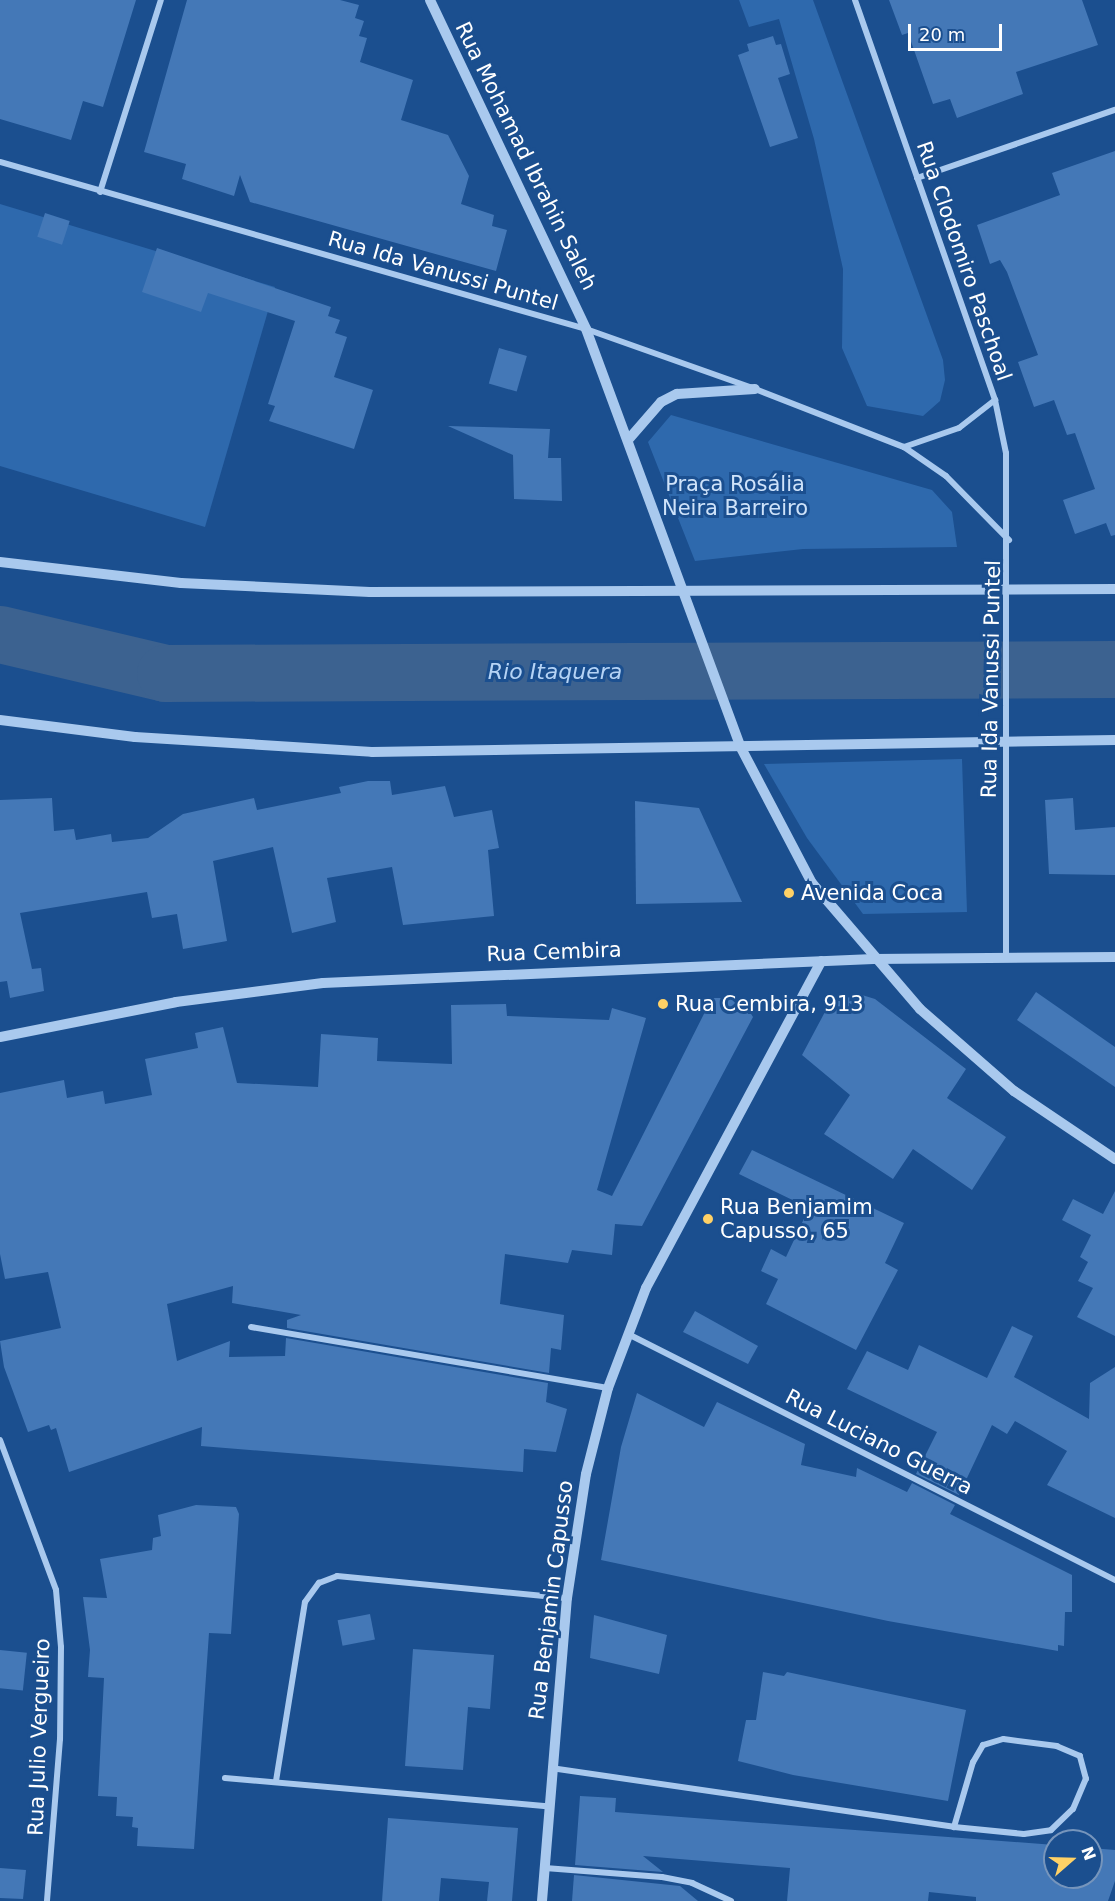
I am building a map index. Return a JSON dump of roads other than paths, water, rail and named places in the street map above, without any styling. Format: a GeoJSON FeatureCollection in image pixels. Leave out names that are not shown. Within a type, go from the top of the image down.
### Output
{"type":"FeatureCollection","features":[{"type":"Feature","properties":{"kind":"street"},"geometry":{"type":"LineString","coordinates":[[100,192],[161,0]]}},
{"type":"Feature","properties":{"kind":"street","name":"Rua Mohamad Ibrahin Saleh"},"geometry":{"type":"LineString","coordinates":[[430,0],[586,329]]}},
{"type":"Feature","properties":{"kind":"street","name":"Rua Clodomiro Paschoal"},"geometry":{"type":"LineString","coordinates":[[855,0],[995,400],[1006,453],[1010,540]]}},
{"type":"Feature","properties":{"kind":"street"},"geometry":{"type":"LineString","coordinates":[[917,178],[1115,110]]}},
{"type":"Feature","properties":{"kind":"street","name":"Rua Ida Vanussi Puntel"},"geometry":{"type":"LineString","coordinates":[[0,162],[586,329],[755,388],[904,447],[955,484],[1010,540],[1005,741],[1006,959]]}},
{"type":"Feature","properties":{"kind":"street"},"geometry":{"type":"LineString","coordinates":[[586,329],[740,746],[812,883],[873,959],[920,1009],[1014,1090],[1115,1159]]}},
{"type":"Feature","properties":{"kind":"street"},"geometry":{"type":"LineString","coordinates":[[628,440],[661,402],[677,394],[755,388]]}},
{"type":"Feature","properties":{"kind":"street"},"geometry":{"type":"LineString","coordinates":[[904,447],[959,428],[995,400]]}},
{"type":"Feature","properties":{"kind":"street"},"geometry":{"type":"LineString","coordinates":[[0,562],[181,583],[370,592],[1115,589]]}},
{"type":"Feature","properties":{"kind":"street"},"geometry":{"type":"LineString","coordinates":[[0,720],[203,742],[372,752],[1115,740]]}},
{"type":"Feature","properties":{"kind":"street","name":"Rua Cembira"},"geometry":{"type":"LineString","coordinates":[[0,1037],[176,1002],[323,982],[873,959],[1115,957]]}},
{"type":"Feature","properties":{"kind":"street","name":"Rua Benjamin Capusso"},"geometry":{"type":"LineString","coordinates":[[542,1901],[547,1806],[567,1598],[586,1474],[608,1388],[646,1288],[821,961]]}},
{"type":"Feature","properties":{"kind":"street"},"geometry":{"type":"LineString","coordinates":[[251,1327],[608,1388]]}},
{"type":"Feature","properties":{"kind":"street","name":"Rua Luciano Guerra"},"geometry":{"type":"LineString","coordinates":[[627,1334],[1115,1580]]}},
{"type":"Feature","properties":{"kind":"street","name":"Rua Julio Vergueiro"},"geometry":{"type":"LineString","coordinates":[[0,1440],[56,1590],[61,1647],[60,1739],[47,1901]]}},
{"type":"Feature","properties":{"kind":"street"},"geometry":{"type":"LineString","coordinates":[[276,1781],[305,1602],[319,1583],[337,1576],[567,1598]]}},
{"type":"Feature","properties":{"kind":"street"},"geometry":{"type":"LineString","coordinates":[[551,1767],[954,1827],[1024,1834],[1051,1830],[1073,1809],[1086,1779],[1080,1756],[1057,1746],[1003,1739],[983,1745],[973,1762],[954,1827]]}},
{"type":"Feature","properties":{"kind":"street"},"geometry":{"type":"LineString","coordinates":[[225,1778],[547,1806]]}},
{"type":"Feature","properties":{"kind":"street"},"geometry":{"type":"LineString","coordinates":[[545,1868],[662,1878],[693,1883],[731,1901]]}},
{"type":"Feature","properties":{"kind":"waterway","name":"Rio Itaquera"},"geometry":{"type":"LineString","coordinates":[[0,634],[165,673],[1115,669]]}},
{"type":"Feature","properties":{"kind":"place","name":"Avenida Coca"},"geometry":{"type":"Point","coordinates":[789,893]}},
{"type":"Feature","properties":{"kind":"place","name":"Rua Cembira, 913"},"geometry":{"type":"Point","coordinates":[663,1004]}},
{"type":"Feature","properties":{"kind":"place","name":"Rua Benjamim Capusso, 65"},"geometry":{"type":"Point","coordinates":[708,1219]}},
{"type":"Feature","properties":{"kind":"park label","name":"Praça Rosália Neira Barreiro"},"geometry":{"type":"Point","coordinates":[735,496]}}]}
